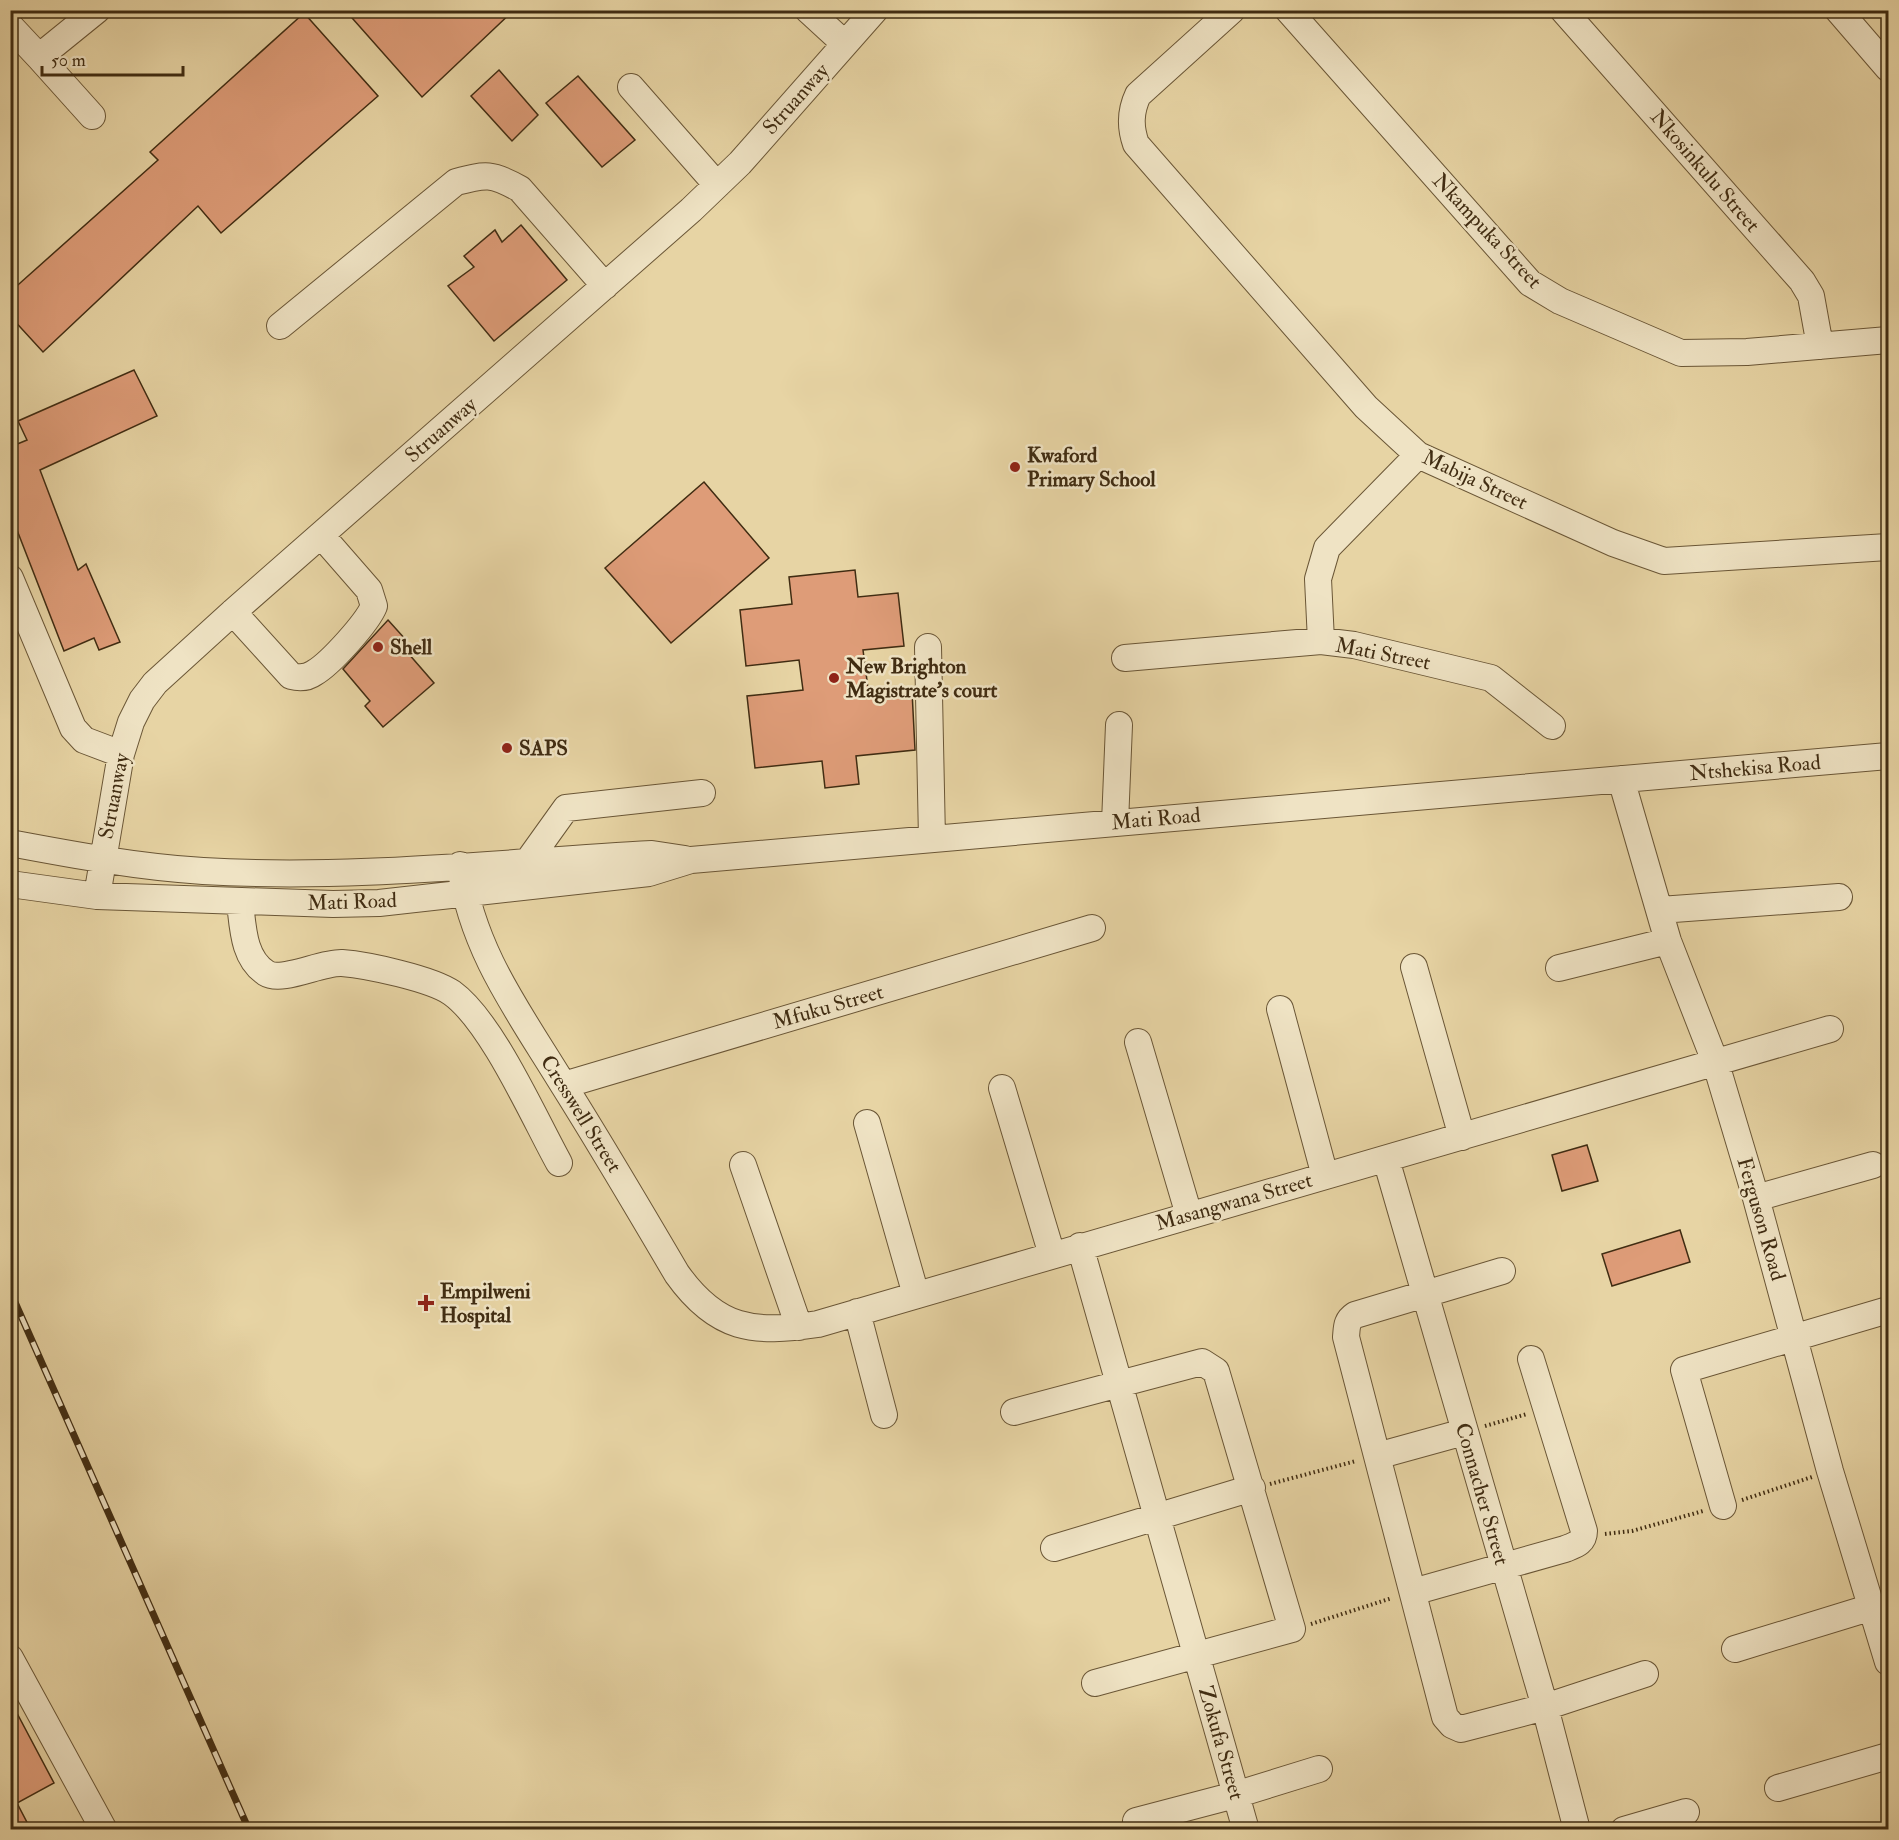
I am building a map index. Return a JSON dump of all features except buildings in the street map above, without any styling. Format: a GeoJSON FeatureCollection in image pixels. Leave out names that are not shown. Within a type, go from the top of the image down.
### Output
{"type":"FeatureCollection","features":[{"type":"Feature","properties":{"kind":"street"},"geometry":{"type":"LineString","coordinates":[[39,57],[97,10]]}},
{"type":"Feature","properties":{"kind":"street"},"geometry":{"type":"LineString","coordinates":[[808,10],[845,44]]}},
{"type":"Feature","properties":{"kind":"street","name":"Struanway"},"geometry":{"type":"LineString","coordinates":[[97,896],[121,754],[131,722],[148,692],[232,612],[717,185],[875,10]]}},
{"type":"Feature","properties":{"kind":"street","name":"Mabija Street"},"geometry":{"type":"LineString","coordinates":[[1232,10],[1145,87],[1134,103],[1131,123],[1136,144],[1366,407],[1418,455],[1613,543],[1664,561],[1888,547]]}},
{"type":"Feature","properties":{"kind":"street","name":"Nkampuka Street"},"geometry":{"type":"LineString","coordinates":[[1288,10],[1530,283],[1541,291],[1681,353],[1702,354],[1888,340]]}},
{"type":"Feature","properties":{"kind":"street","name":"Nkosinkulu Street"},"geometry":{"type":"LineString","coordinates":[[1563,10],[1802,281],[1810,296],[1820,346]]}},
{"type":"Feature","properties":{"kind":"street"},"geometry":{"type":"LineString","coordinates":[[1838,10],[1888,68]]}},
{"type":"Feature","properties":{"kind":"street"},"geometry":{"type":"LineString","coordinates":[[10,26],[92,116]]}},
{"type":"Feature","properties":{"kind":"street"},"geometry":{"type":"LineString","coordinates":[[631,87],[717,185]]}},
{"type":"Feature","properties":{"kind":"street"},"geometry":{"type":"LineString","coordinates":[[280,326],[456,182],[484,174],[503,179],[520,189],[605,286]]}},
{"type":"Feature","properties":{"kind":"street"},"geometry":{"type":"LineString","coordinates":[[1321,642],[1318,579],[1327,548],[1418,455]]}},
{"type":"Feature","properties":{"kind":"street"},"geometry":{"type":"LineString","coordinates":[[232,612],[291,676],[304,677],[320,670],[367,618],[374,606],[369,590],[321,534]]}},
{"type":"Feature","properties":{"kind":"street"},"geometry":{"type":"LineString","coordinates":[[10,578],[73,728],[84,740],[121,754]]}},
{"type":"Feature","properties":{"kind":"street","name":"Mati Street"},"geometry":{"type":"LineString","coordinates":[[1125,658],[1321,642],[1354,645],[1491,678],[1552,726]]}},
{"type":"Feature","properties":{"kind":"street"},"geometry":{"type":"LineString","coordinates":[[928,647],[932,839]]}},
{"type":"Feature","properties":{"kind":"street"},"geometry":{"type":"LineString","coordinates":[[1115,823],[1119,725]]}},
{"type":"Feature","properties":{"kind":"street","name":"Ntshekisa Road"},"geometry":{"type":"LineString","coordinates":[[1621,779],[1888,756]]}},
{"type":"Feature","properties":{"kind":"street","name":"Mati Road"},"geometry":{"type":"LineString","coordinates":[[10,843],[102,861],[247,873],[341,872],[460,865],[545,868],[652,854],[691,860],[1621,779]]}},
{"type":"Feature","properties":{"kind":"street","name":"Ferguson Road"},"geometry":{"type":"LineString","coordinates":[[1621,779],[1668,941],[1716,1064],[1756,1198],[1830,1471],[1887,1651]]}},
{"type":"Feature","properties":{"kind":"street"},"geometry":{"type":"LineString","coordinates":[[545,868],[551,827],[563,810],[570,806],[702,793]]}},
{"type":"Feature","properties":{"kind":"street","name":"Cresswell Street"},"geometry":{"type":"LineString","coordinates":[[460,865],[464,894],[480,945],[515,1007],[691,1293],[711,1312],[750,1328]]}},
{"type":"Feature","properties":{"kind":"street","name":"Mati Road"},"geometry":{"type":"LineString","coordinates":[[10,884],[97,896],[240,903],[380,903],[464,894],[545,868]]}},
{"type":"Feature","properties":{"kind":"street"},"geometry":{"type":"LineString","coordinates":[[1660,910],[1839,897]]}},
{"type":"Feature","properties":{"kind":"street"},"geometry":{"type":"LineString","coordinates":[[240,903],[246,946],[257,964],[268,975],[280,976],[323,965],[342,963],[434,984],[451,993],[474,1014],[488,1034],[559,1163]]}},
{"type":"Feature","properties":{"kind":"street","name":"Mfuku Street"},"geometry":{"type":"LineString","coordinates":[[564,1085],[1092,928]]}},
{"type":"Feature","properties":{"kind":"street"},"geometry":{"type":"LineString","coordinates":[[1559,968],[1668,941]]}},
{"type":"Feature","properties":{"kind":"street"},"geometry":{"type":"LineString","coordinates":[[1414,966],[1462,1137]]}},
{"type":"Feature","properties":{"kind":"street"},"geometry":{"type":"LineString","coordinates":[[1280,1009],[1325,1176]]}},
{"type":"Feature","properties":{"kind":"street","name":"Masangwana Street"},"geometry":{"type":"LineString","coordinates":[[750,1328],[800,1327],[858,1312],[1830,1029]]}},
{"type":"Feature","properties":{"kind":"street"},"geometry":{"type":"LineString","coordinates":[[1137,1042],[1189,1215]]}},
{"type":"Feature","properties":{"kind":"street"},"geometry":{"type":"LineString","coordinates":[[1002,1088],[1052,1255]]}},
{"type":"Feature","properties":{"kind":"street"},"geometry":{"type":"LineString","coordinates":[[867,1123],[916,1295]]}},
{"type":"Feature","properties":{"kind":"street","name":"Connacher Street"},"geometry":{"type":"LineString","coordinates":[[1386,1159],[1502,1567],[1545,1707],[1577,1830]]}},
{"type":"Feature","properties":{"kind":"street"},"geometry":{"type":"LineString","coordinates":[[743,1165],[800,1327]]}},
{"type":"Feature","properties":{"kind":"street"},"geometry":{"type":"LineString","coordinates":[[1756,1198],[1873,1165]]}},
{"type":"Feature","properties":{"kind":"street","name":"Zokufa Street"},"geometry":{"type":"LineString","coordinates":[[1080,1246],[1246,1830]]}},
{"type":"Feature","properties":{"kind":"street"},"geometry":{"type":"LineString","coordinates":[[1502,1271],[1354,1315],[1348,1322],[1346,1337],[1445,1717],[1452,1725],[1461,1729],[1545,1707],[1645,1674]]}},
{"type":"Feature","properties":{"kind":"street"},"geometry":{"type":"LineString","coordinates":[[1723,1506],[1684,1370],[1888,1310]]}},
{"type":"Feature","properties":{"kind":"street"},"geometry":{"type":"LineString","coordinates":[[858,1312],[884,1415]]}},
{"type":"Feature","properties":{"kind":"street"},"geometry":{"type":"LineString","coordinates":[[1413,1592],[1577,1544],[1584,1536],[1531,1359]]}},
{"type":"Feature","properties":{"kind":"street"},"geometry":{"type":"LineString","coordinates":[[1014,1412],[1194,1363],[1209,1364],[1219,1380],[1292,1629]]}},
{"type":"Feature","properties":{"kind":"street"},"geometry":{"type":"LineString","coordinates":[[1377,1456],[1464,1432]]}},
{"type":"Feature","properties":{"kind":"street"},"geometry":{"type":"LineString","coordinates":[[1054,1548],[1252,1488]]}},
{"type":"Feature","properties":{"kind":"street"},"geometry":{"type":"LineString","coordinates":[[1735,1649],[1872,1607]]}},
{"type":"Feature","properties":{"kind":"street","name":"Zokufa Street"},"geometry":{"type":"LineString","coordinates":[[1095,1683],[1292,1629]]}},
{"type":"Feature","properties":{"kind":"street"},"geometry":{"type":"LineString","coordinates":[[10,1658],[104,1830]]}},
{"type":"Feature","properties":{"kind":"street"},"geometry":{"type":"LineString","coordinates":[[1778,1788],[1888,1756]]}},
{"type":"Feature","properties":{"kind":"street"},"geometry":{"type":"LineString","coordinates":[[1136,1821],[1235,1795],[1319,1769]]}},
{"type":"Feature","properties":{"kind":"street"},"geometry":{"type":"LineString","coordinates":[[1624,1830],[1686,1812]]}},
{"type":"Feature","properties":{"kind":"path"},"geometry":{"type":"LineString","coordinates":[[1464,1432],[1546,1408]]}},
{"type":"Feature","properties":{"kind":"path"},"geometry":{"type":"LineString","coordinates":[[1252,1488],[1377,1456]]}},
{"type":"Feature","properties":{"kind":"path"},"geometry":{"type":"LineString","coordinates":[[1584,1536],[1632,1531],[1723,1506],[1830,1471]]}},
{"type":"Feature","properties":{"kind":"path"},"geometry":{"type":"LineString","coordinates":[[1292,1629],[1413,1592]]}},
{"type":"Feature","properties":{"kind":"railway"},"geometry":{"type":"LineString","coordinates":[[10,1291],[249,1830]]}},
{"type":"Feature","properties":{"kind":"place","name":"Kwaford Primary School"},"geometry":{"type":"Point","coordinates":[1015,467]}},
{"type":"Feature","properties":{"kind":"place","name":"Shell"},"geometry":{"type":"Point","coordinates":[378,647]}},
{"type":"Feature","properties":{"kind":"place","name":"New Brighton Magistrate's court"},"geometry":{"type":"Point","coordinates":[834,678]}},
{"type":"Feature","properties":{"kind":"place","name":"SAPS"},"geometry":{"type":"Point","coordinates":[507,748]}},
{"type":"Feature","properties":{"kind":"place","name":"Empilweni Hospital"},"geometry":{"type":"Point","coordinates":[426,1303]}}]}
